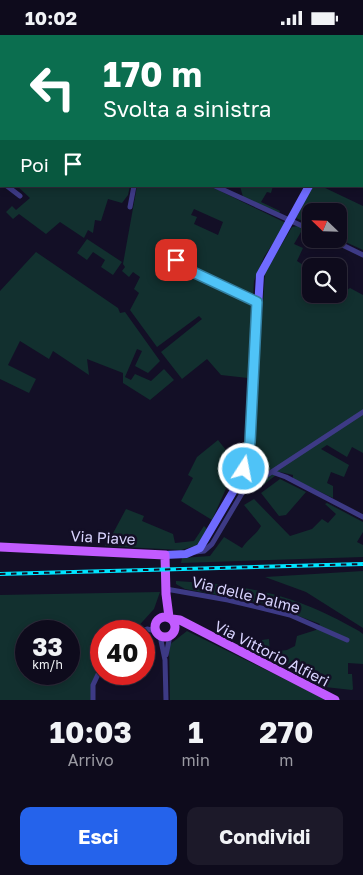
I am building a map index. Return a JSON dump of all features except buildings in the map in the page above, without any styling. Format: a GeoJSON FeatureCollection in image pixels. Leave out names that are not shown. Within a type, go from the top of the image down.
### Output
{"type":"FeatureCollection","features":[{"type":"Feature","properties":{"kind":"main road","name":"Via Piave"},"geometry":{"type":"LineString","coordinates":[[0,547],[166,555]]}},
{"type":"Feature","properties":{"kind":"main road"},"geometry":{"type":"LineString","coordinates":[[165,634],[175,625],[170,618],[166,592],[166,555]]}},
{"type":"Feature","properties":{"kind":"main road"},"geometry":{"type":"LineString","coordinates":[[165,634],[158,620],[166,592]]}},
{"type":"Feature","properties":{"kind":"main road"},"geometry":{"type":"LineString","coordinates":[[158,620],[163,617],[170,618]]}},
{"type":"Feature","properties":{"kind":"main road","name":"Via Vittorio Alfieri"},"geometry":{"type":"LineString","coordinates":[[170,618],[180,620],[197,631],[335,700]]}},
{"type":"Feature","properties":{"kind":"main road"},"geometry":{"type":"LineString","coordinates":[[165,634],[184,628],[197,631]]}},
{"type":"Feature","properties":{"kind":"street"},"geometry":{"type":"LineString","coordinates":[[8,187],[20,196]]}},
{"type":"Feature","properties":{"kind":"street"},"geometry":{"type":"LineString","coordinates":[[130,207],[134,187]]}},
{"type":"Feature","properties":{"kind":"street"},"geometry":{"type":"LineString","coordinates":[[217,187],[302,226]]}},
{"type":"Feature","properties":{"kind":"street"},"geometry":{"type":"LineString","coordinates":[[166,555],[194,552],[205,541],[240,489],[250,442],[260,275],[308,187]]}},
{"type":"Feature","properties":{"kind":"street"},"geometry":{"type":"LineString","coordinates":[[347,247],[363,255]]}},
{"type":"Feature","properties":{"kind":"street"},"geometry":{"type":"LineString","coordinates":[[176,260],[178,265],[257,302]]}},
{"type":"Feature","properties":{"kind":"street"},"geometry":{"type":"LineString","coordinates":[[240,489],[272,472],[363,412]]}},
{"type":"Feature","properties":{"kind":"street"},"geometry":{"type":"LineString","coordinates":[[272,472],[286,477],[363,517]]}},
{"type":"Feature","properties":{"kind":"street","name":"Via delle Palme"},"geometry":{"type":"LineString","coordinates":[[166,592],[228,599],[290,615],[347,640]]}},
{"type":"Feature","properties":{"kind":"street"},"geometry":{"type":"LineString","coordinates":[[155,632],[165,634]]}},
{"type":"Feature","properties":{"kind":"street"},"geometry":{"type":"LineString","coordinates":[[165,634],[166,700]]}},
{"type":"Feature","properties":{"kind":"street"},"geometry":{"type":"LineString","coordinates":[[165,634],[165,661]]}},
{"type":"Feature","properties":{"kind":"street"},"geometry":{"type":"LineString","coordinates":[[93,685],[93,700]]}},
{"type":"Feature","properties":{"kind":"green space"},"geometry":{"type":"Polygon","coordinates":[[[18,187],[130,187],[128,195],[122,203],[108,199],[101,221],[95,220],[93,233],[88,230],[84,238],[60,222],[46,234],[19,214],[13,219],[6,212],[12,206],[16,210],[30,198],[18,187]]]}},
{"type":"Feature","properties":{"kind":"green space"},"geometry":{"type":"Polygon","coordinates":[[[137,187],[212,187],[286,223],[264,257],[254,281],[248,378],[221,375],[207,359],[182,379],[161,352],[202,319],[199,316],[157,347],[130,310],[139,293],[134,289],[140,277],[133,272],[129,277],[122,271],[125,267],[123,264],[137,187]],[[194,209],[191,215],[197,217],[194,224],[218,235],[223,222],[194,209]]]}},
{"type":"Feature","properties":{"kind":"green space"},"geometry":{"type":"Polygon","coordinates":[[[240,187],[273,187],[271,193],[267,192],[261,202],[280,211],[279,214],[243,197],[240,187]]]}},
{"type":"Feature","properties":{"kind":"green space"},"geometry":{"type":"Polygon","coordinates":[[[312,187],[323,187],[363,206],[363,250],[348,243],[348,203],[304,203],[312,187]]]}},
{"type":"Feature","properties":{"kind":"green space"},"geometry":{"type":"Polygon","coordinates":[[[302,206],[302,221],[296,218],[302,206]]]}},
{"type":"Feature","properties":{"kind":"green space"},"geometry":{"type":"Polygon","coordinates":[[[298,226],[302,228],[302,232],[294,244],[303,248],[297,261],[302,264],[302,303],[347,303],[347,290],[350,288],[363,295],[363,453],[352,447],[347,457],[327,445],[321,449],[349,465],[344,477],[331,472],[327,483],[333,486],[333,498],[293,479],[293,475],[280,472],[254,492],[250,487],[248,476],[254,433],[265,273],[292,227],[298,226]]]}},
{"type":"Feature","properties":{"kind":"green space"},"geometry":{"type":"Polygon","coordinates":[[[87,239],[122,262],[113,275],[101,267],[105,260],[93,252],[87,260],[77,253],[87,239]]]}},
{"type":"Feature","properties":{"kind":"green space"},"geometry":{"type":"Polygon","coordinates":[[[36,252],[118,308],[120,313],[125,312],[160,361],[148,373],[135,366],[142,351],[137,349],[125,377],[131,380],[135,374],[151,381],[164,369],[174,380],[150,400],[123,383],[123,373],[87,359],[89,375],[53,351],[49,359],[20,341],[8,365],[36,379],[29,393],[0,379],[0,291],[36,252]]]}},
{"type":"Feature","properties":{"kind":"green space"},"geometry":{"type":"Polygon","coordinates":[[[218,440],[237,464],[212,520],[181,501],[193,478],[188,475],[197,457],[218,440]]]}},
{"type":"Feature","properties":{"kind":"green space"},"geometry":{"type":"Polygon","coordinates":[[[280,479],[306,492],[286,515],[279,516],[261,493],[280,479]]]}},
{"type":"Feature","properties":{"kind":"green space"},"geometry":{"type":"Polygon","coordinates":[[[254,499],[290,536],[312,529],[322,519],[328,523],[336,514],[325,504],[327,503],[363,522],[363,532],[357,542],[363,545],[363,557],[181,563],[182,558],[210,556],[224,537],[242,548],[261,526],[244,505],[254,499]]]}},
{"type":"Feature","properties":{"kind":"green space"},"geometry":{"type":"Polygon","coordinates":[[[126,509],[144,516],[142,521],[173,534],[175,543],[194,541],[204,526],[208,530],[198,545],[181,550],[105,546],[106,539],[110,539],[126,509]]]}},
{"type":"Feature","properties":{"kind":"green space"},"geometry":{"type":"Polygon","coordinates":[[[363,571],[363,628],[306,592],[265,577],[363,571]]]}},
{"type":"Feature","properties":{"kind":"green space"},"geometry":{"type":"Polygon","coordinates":[[[176,581],[227,585],[271,594],[313,608],[359,631],[363,634],[363,664],[348,663],[348,674],[352,674],[353,689],[325,687],[264,655],[262,640],[269,639],[270,652],[287,650],[295,646],[297,636],[316,630],[320,624],[266,604],[185,589],[176,584],[176,581]]]}},
{"type":"Feature","properties":{"kind":"green space"},"geometry":{"type":"Polygon","coordinates":[[[160,592],[154,609],[144,620],[90,620],[90,685],[95,685],[93,700],[0,700],[0,595],[160,592]]]}},
{"type":"Feature","properties":{"kind":"green space"},"geometry":{"type":"Polygon","coordinates":[[[187,631],[327,700],[170,700],[169,645],[187,631]]]}},
{"type":"Feature","properties":{"kind":"railway"},"geometry":{"type":"LineString","coordinates":[[0,574],[363,564]]}},
{"type":"Feature","properties":{"kind":"route"},"geometry":{"type":"LineString","coordinates":[[176,260],[178,265],[257,302],[250,442],[248,458],[244,469]]}}]}
